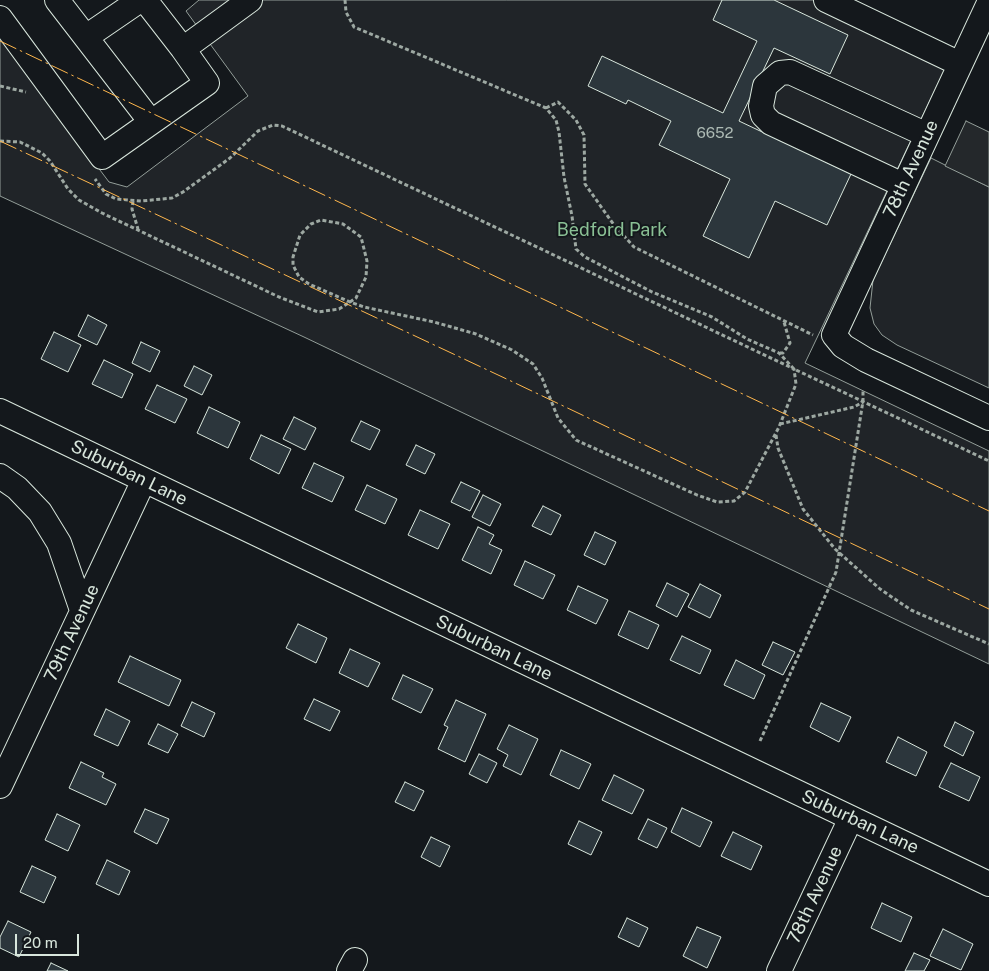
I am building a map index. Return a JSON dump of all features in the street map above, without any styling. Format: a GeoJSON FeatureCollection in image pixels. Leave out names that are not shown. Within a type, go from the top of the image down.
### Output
{"type":"FeatureCollection","features":[{"type":"Feature","properties":{"kind":"street"},"geometry":{"type":"LineString","coordinates":[[57,0],[151,122]]}},
{"type":"Feature","properties":{"kind":"street"},"geometry":{"type":"LineString","coordinates":[[86,37],[140,0]]}},
{"type":"Feature","properties":{"kind":"street"},"geometry":{"type":"LineString","coordinates":[[0,18],[96,164],[151,122],[207,83],[184,49],[145,0]]}},
{"type":"Feature","properties":{"kind":"street"},"geometry":{"type":"LineString","coordinates":[[184,49],[250,0]]}},
{"type":"Feature","properties":{"kind":"street"},"geometry":{"type":"LineString","coordinates":[[826,0],[960,64]]}},
{"type":"Feature","properties":{"kind":"street","name":"78th Avenue"},"geometry":{"type":"LineString","coordinates":[[989,3],[834,335],[843,346],[866,360],[989,418]]}},
{"type":"Feature","properties":{"kind":"street"},"geometry":{"type":"LineString","coordinates":[[904,185],[771,123],[763,115],[761,106],[765,86],[776,76],[790,72],[927,135]]}},
{"type":"Feature","properties":{"kind":"street","name":"Suburban Lane"},"geometry":{"type":"LineString","coordinates":[[0,411],[989,884]]}},
{"type":"Feature","properties":{"kind":"street"},"geometry":{"type":"LineString","coordinates":[[0,476],[17,488],[45,520],[59,543],[82,610]]}},
{"type":"Feature","properties":{"kind":"street","name":"79th Avenue"},"geometry":{"type":"LineString","coordinates":[[0,786],[144,480]]}},
{"type":"Feature","properties":{"kind":"street","name":"78th Avenue"},"geometry":{"type":"LineString","coordinates":[[779,971],[851,818]]}},
{"type":"Feature","properties":{"kind":"path"},"geometry":{"type":"LineString","coordinates":[[0,141],[20,142],[34,147],[50,161],[68,189],[79,200],[138,230],[307,309],[318,312],[330,311],[350,302],[356,298],[366,277],[367,261],[361,237],[343,224],[320,220],[311,224],[296,242],[293,257],[295,271],[308,284],[350,302],[364,307],[434,322],[476,334],[512,350],[533,364],[542,378],[558,418],[576,440],[697,495],[717,502],[734,501],[745,492],[777,432],[796,384],[794,369],[779,353],[747,339],[697,309],[652,292],[602,268],[576,249],[564,177],[559,132],[556,120],[546,108],[354,26],[346,12],[345,0]]}},
{"type":"Feature","properties":{"kind":"path"},"geometry":{"type":"LineString","coordinates":[[0,86],[28,93]]}},
{"type":"Feature","properties":{"kind":"path"},"geometry":{"type":"LineString","coordinates":[[546,108],[558,102],[576,120],[584,136],[585,184],[614,225],[634,247],[807,332]]}},
{"type":"Feature","properties":{"kind":"path"},"geometry":{"type":"LineString","coordinates":[[96,164],[106,194],[116,199],[160,200],[183,192],[230,158],[258,131],[273,125],[282,126],[989,461]]}},
{"type":"Feature","properties":{"kind":"path"},"geometry":{"type":"LineString","coordinates":[[132,200],[132,209],[138,230]]}},
{"type":"Feature","properties":{"kind":"path"},"geometry":{"type":"LineString","coordinates":[[779,353],[783,353],[790,343],[784,322]]}},
{"type":"Feature","properties":{"kind":"path"},"geometry":{"type":"LineString","coordinates":[[760,740],[827,596],[840,554],[863,401],[863,389]]}},
{"type":"Feature","properties":{"kind":"path"},"geometry":{"type":"LineString","coordinates":[[780,424],[854,407],[863,401]]}},
{"type":"Feature","properties":{"kind":"path"},"geometry":{"type":"LineString","coordinates":[[777,432],[778,448],[803,509],[840,554],[880,589],[910,610],[989,644]]}},
{"type":"Feature","properties":{"kind":"green space","name":"Bedford Park"},"geometry":{"type":"Polygon","coordinates":[[[199,0],[814,0],[942,61],[945,69],[805,363],[989,451],[989,664],[304,337],[0,196],[0,37],[109,182],[127,187],[248,96],[186,11],[199,0]]]}},
{"type":"Feature","properties":{"kind":"green space"},"geometry":{"type":"Polygon","coordinates":[[[931,158],[989,187],[989,388],[897,345],[882,335],[874,324],[870,308],[873,280],[931,158]]]}},
{"type":"Feature","properties":{"kind":"shaded area"},"geometry":{"type":"Polygon","coordinates":[[[966,121],[989,132],[989,187],[945,166],[966,121]]]}},
{"type":"Feature","properties":{"kind":"building"},"geometry":{"type":"Polygon","coordinates":[[[722,0],[774,0],[848,35],[830,74],[774,48],[739,121],[851,174],[827,225],[775,201],[749,258],[703,236],[730,179],[659,145],[671,121],[628,100],[626,104],[588,86],[602,56],[723,113],[757,41],[713,20],[722,0]]]}},
{"type":"Feature","properties":{"kind":"building"},"geometry":{"type":"Polygon","coordinates":[[[88,315],[107,325],[97,345],[78,336],[88,315]]]}},
{"type":"Feature","properties":{"kind":"building"},"geometry":{"type":"Polygon","coordinates":[[[54,332],[81,345],[68,372],[41,359],[54,332]]]}},
{"type":"Feature","properties":{"kind":"building"},"geometry":{"type":"Polygon","coordinates":[[[141,342],[160,351],[150,372],[132,363],[141,342]]]}},
{"type":"Feature","properties":{"kind":"building"},"geometry":{"type":"Polygon","coordinates":[[[104,360],[133,374],[122,398],[92,384],[104,360]]]}},
{"type":"Feature","properties":{"kind":"building"},"geometry":{"type":"Polygon","coordinates":[[[194,366],[212,375],[202,395],[184,386],[194,366]]]}},
{"type":"Feature","properties":{"kind":"building"},"geometry":{"type":"Polygon","coordinates":[[[157,385],[187,399],[175,423],[145,409],[157,385]]]}},
{"type":"Feature","properties":{"kind":"building"},"geometry":{"type":"Polygon","coordinates":[[[209,407],[240,422],[228,448],[197,433],[209,407]]]}},
{"type":"Feature","properties":{"kind":"building"},"geometry":{"type":"Polygon","coordinates":[[[294,417],[316,428],[305,450],[283,439],[294,417]]]}},
{"type":"Feature","properties":{"kind":"building"},"geometry":{"type":"Polygon","coordinates":[[[361,421],[380,430],[370,450],[351,441],[361,421]]]}},
{"type":"Feature","properties":{"kind":"building"},"geometry":{"type":"Polygon","coordinates":[[[261,435],[291,449],[279,474],[250,459],[261,435]]]}},
{"type":"Feature","properties":{"kind":"building"},"geometry":{"type":"Polygon","coordinates":[[[416,445],[435,454],[425,474],[406,465],[416,445]]]}},
{"type":"Feature","properties":{"kind":"building"},"geometry":{"type":"Polygon","coordinates":[[[314,463],[344,477],[332,502],[302,488],[314,463]]]}},
{"type":"Feature","properties":{"kind":"building"},"geometry":{"type":"Polygon","coordinates":[[[461,482],[480,491],[470,511],[451,502],[461,482]]]}},
{"type":"Feature","properties":{"kind":"building"},"geometry":{"type":"Polygon","coordinates":[[[367,485],[397,499],[385,524],[355,510],[367,485]]]}},
{"type":"Feature","properties":{"kind":"building"},"geometry":{"type":"Polygon","coordinates":[[[483,495],[501,504],[490,526],[472,517],[483,495]]]}},
{"type":"Feature","properties":{"kind":"building"},"geometry":{"type":"Polygon","coordinates":[[[543,506],[561,515],[551,535],[532,526],[543,506]]]}},
{"type":"Feature","properties":{"kind":"building"},"geometry":{"type":"Polygon","coordinates":[[[420,510],[450,524],[438,549],[408,535],[420,510]]]}},
{"type":"Feature","properties":{"kind":"building"},"geometry":{"type":"Polygon","coordinates":[[[478,527],[494,535],[489,544],[502,550],[491,574],[462,560],[478,527]]]}},
{"type":"Feature","properties":{"kind":"building"},"geometry":{"type":"Polygon","coordinates":[[[595,532],[616,542],[605,565],[584,555],[595,532]]]}},
{"type":"Feature","properties":{"kind":"building"},"geometry":{"type":"Polygon","coordinates":[[[525,561],[555,575],[543,599],[514,585],[525,561]]]}},
{"type":"Feature","properties":{"kind":"building"},"geometry":{"type":"Polygon","coordinates":[[[667,583],[689,594],[677,617],[656,606],[667,583]]]}},
{"type":"Feature","properties":{"kind":"building"},"geometry":{"type":"Polygon","coordinates":[[[700,584],[721,595],[710,618],[688,607],[700,584]]]}},
{"type":"Feature","properties":{"kind":"building"},"geometry":{"type":"Polygon","coordinates":[[[578,586],[608,600],[596,624],[567,610],[578,586]]]}},
{"type":"Feature","properties":{"kind":"building"},"geometry":{"type":"Polygon","coordinates":[[[629,611],[659,625],[648,649],[618,635],[629,611]]]}},
{"type":"Feature","properties":{"kind":"building"},"geometry":{"type":"Polygon","coordinates":[[[298,624],[327,638],[316,663],[286,648],[298,624]]]}},
{"type":"Feature","properties":{"kind":"building"},"geometry":{"type":"Polygon","coordinates":[[[682,636],[711,650],[700,674],[670,660],[682,636]]]}},
{"type":"Feature","properties":{"kind":"building"},"geometry":{"type":"Polygon","coordinates":[[[773,642],[795,652],[783,675],[762,665],[773,642]]]}},
{"type":"Feature","properties":{"kind":"building"},"geometry":{"type":"Polygon","coordinates":[[[350,649],[380,663],[368,687],[339,673],[350,649]]]}},
{"type":"Feature","properties":{"kind":"building"},"geometry":{"type":"Polygon","coordinates":[[[130,656],[181,680],[169,706],[118,682],[130,656]]]}},
{"type":"Feature","properties":{"kind":"building"},"geometry":{"type":"Polygon","coordinates":[[[736,660],[765,675],[754,699],[724,685],[736,660]]]}},
{"type":"Feature","properties":{"kind":"building"},"geometry":{"type":"Polygon","coordinates":[[[403,675],[433,689],[421,713],[392,699],[403,675]]]}},
{"type":"Feature","properties":{"kind":"building"},"geometry":{"type":"Polygon","coordinates":[[[314,699],[340,711],[330,731],[304,719],[314,699]]]}},
{"type":"Feature","properties":{"kind":"building"},"geometry":{"type":"Polygon","coordinates":[[[456,700],[486,714],[465,762],[438,749],[448,727],[444,725],[456,700]]]}},
{"type":"Feature","properties":{"kind":"building"},"geometry":{"type":"Polygon","coordinates":[[[192,702],[215,713],[204,737],[181,726],[192,702]]]}},
{"type":"Feature","properties":{"kind":"building"},"geometry":{"type":"Polygon","coordinates":[[[821,703],[851,717],[839,742],[810,727],[821,703]]]}},
{"type":"Feature","properties":{"kind":"building"},"geometry":{"type":"Polygon","coordinates":[[[106,709],[130,721],[118,746],[94,735],[106,709]]]}},
{"type":"Feature","properties":{"kind":"building"},"geometry":{"type":"Polygon","coordinates":[[[955,722],[974,732],[963,756],[944,746],[955,722]]]}},
{"type":"Feature","properties":{"kind":"building"},"geometry":{"type":"Polygon","coordinates":[[[158,724],[178,734],[168,753],[148,744],[158,724]]]}},
{"type":"Feature","properties":{"kind":"building"},"geometry":{"type":"Polygon","coordinates":[[[509,725],[538,739],[521,775],[503,766],[508,755],[497,749],[509,725]]]}},
{"type":"Feature","properties":{"kind":"building"},"geometry":{"type":"Polygon","coordinates":[[[898,737],[927,752],[916,776],[886,762],[898,737]]]}},
{"type":"Feature","properties":{"kind":"building"},"geometry":{"type":"Polygon","coordinates":[[[561,750],[591,764],[579,789],[550,775],[561,750]]]}},
{"type":"Feature","properties":{"kind":"building"},"geometry":{"type":"Polygon","coordinates":[[[479,754],[497,763],[487,783],[469,774],[479,754]]]}},
{"type":"Feature","properties":{"kind":"building"},"geometry":{"type":"Polygon","coordinates":[[[81,762],[104,773],[102,777],[116,784],[106,805],[69,788],[81,762]]]}},
{"type":"Feature","properties":{"kind":"building"},"geometry":{"type":"Polygon","coordinates":[[[951,763],[980,777],[969,801],[939,787],[951,763]]]}},
{"type":"Feature","properties":{"kind":"building"},"geometry":{"type":"Polygon","coordinates":[[[614,775],[644,790],[632,814],[602,800],[614,775]]]}},
{"type":"Feature","properties":{"kind":"building"},"geometry":{"type":"Polygon","coordinates":[[[405,782],[424,791],[414,811],[395,802],[405,782]]]}},
{"type":"Feature","properties":{"kind":"building"},"geometry":{"type":"Polygon","coordinates":[[[682,808],[712,822],[700,847],[671,832],[682,808]]]}},
{"type":"Feature","properties":{"kind":"building"},"geometry":{"type":"Polygon","coordinates":[[[145,809],[169,819],[157,844],[134,832],[145,809]]]}},
{"type":"Feature","properties":{"kind":"building"},"geometry":{"type":"Polygon","coordinates":[[[57,814],[80,825],[68,851],[45,840],[57,814]]]}},
{"type":"Feature","properties":{"kind":"building"},"geometry":{"type":"Polygon","coordinates":[[[648,819],[667,828],[657,848],[638,839],[648,819]]]}},
{"type":"Feature","properties":{"kind":"building"},"geometry":{"type":"Polygon","coordinates":[[[579,821],[602,832],[591,855],[568,844],[579,821]]]}},
{"type":"Feature","properties":{"kind":"building"},"geometry":{"type":"Polygon","coordinates":[[[733,832],[762,846],[751,870],[721,856],[733,832]]]}},
{"type":"Feature","properties":{"kind":"building"},"geometry":{"type":"Polygon","coordinates":[[[431,837],[450,846],[440,867],[421,857],[431,837]]]}},
{"type":"Feature","properties":{"kind":"building"},"geometry":{"type":"Polygon","coordinates":[[[107,860],[130,871],[119,895],[96,884],[107,860]]]}},
{"type":"Feature","properties":{"kind":"building"},"geometry":{"type":"Polygon","coordinates":[[[32,866],[56,877],[44,903],[20,892],[32,866]]]}},
{"type":"Feature","properties":{"kind":"building"},"geometry":{"type":"Polygon","coordinates":[[[882,903],[912,917],[901,942],[871,928],[882,903]]]}},
{"type":"Feature","properties":{"kind":"building"},"geometry":{"type":"Polygon","coordinates":[[[627,918],[648,928],[639,947],[618,937],[627,918]]]}},
{"type":"Feature","properties":{"kind":"building"},"geometry":{"type":"Polygon","coordinates":[[[8,921],[31,932],[19,957],[0,948],[0,937],[8,921]]]}},
{"type":"Feature","properties":{"kind":"building"},"geometry":{"type":"Polygon","coordinates":[[[697,927],[721,937],[707,968],[683,956],[697,927]]]}},
{"type":"Feature","properties":{"kind":"building"},"geometry":{"type":"Polygon","coordinates":[[[943,929],[973,944],[961,970],[930,956],[943,929]]]}},
{"type":"Feature","properties":{"kind":"building"},"geometry":{"type":"Polygon","coordinates":[[[914,953],[930,960],[924,971],[905,971],[914,953]]]}},
{"type":"Feature","properties":{"kind":"building"},"geometry":{"type":"Polygon","coordinates":[[[51,963],[68,971],[47,971],[51,963]]]}},
{"type":"Feature","properties":{"kind":"power"},"geometry":{"type":"LineString","coordinates":[[0,41],[989,511]]}},
{"type":"Feature","properties":{"kind":"power"},"geometry":{"type":"LineString","coordinates":[[0,141],[513,382],[989,609]]}}]}
